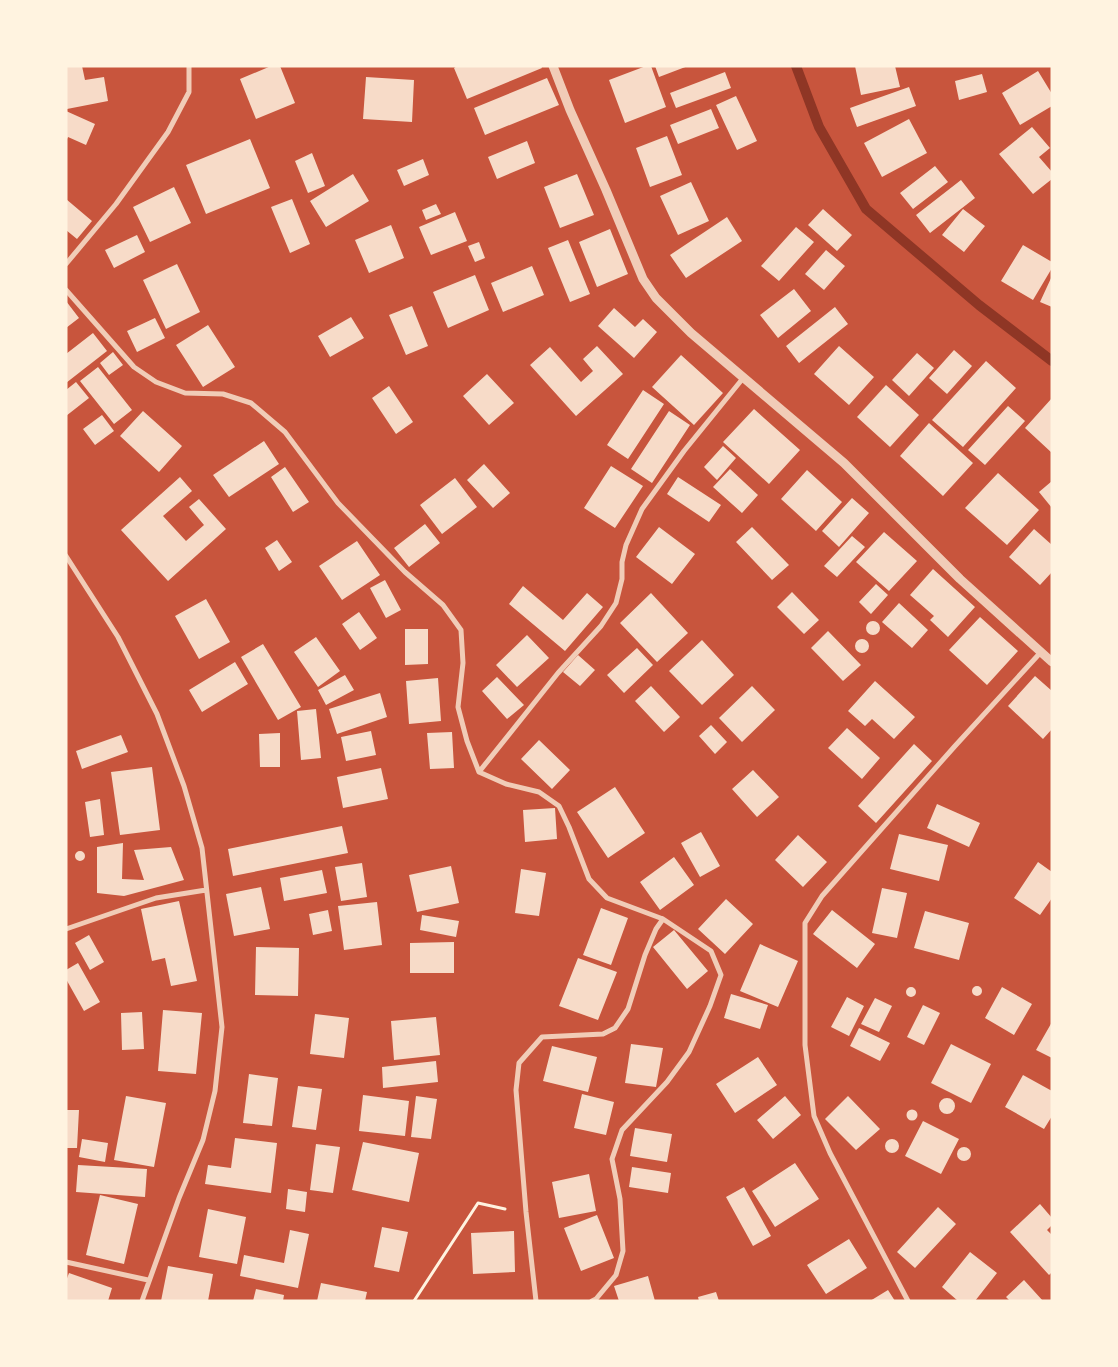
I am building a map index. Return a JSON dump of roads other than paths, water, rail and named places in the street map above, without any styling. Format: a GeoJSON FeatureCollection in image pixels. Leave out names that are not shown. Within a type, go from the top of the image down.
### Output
{"type":"FeatureCollection","features":[{"type":"Feature","properties":{"kind":"street"},"geometry":{"type":"LineString","coordinates":[[66,264],[116,204],[168,132],[189,92],[189,66]]}},
{"type":"Feature","properties":{"kind":"street"},"geometry":{"type":"LineString","coordinates":[[554,66],[570,110],[643,279],[656,298],[691,333],[844,463],[960,579],[1052,662]]}},
{"type":"Feature","properties":{"kind":"street"},"geometry":{"type":"LineString","coordinates":[[66,290],[134,367],[156,382],[185,392],[223,394],[251,402],[285,432],[338,503],[405,572],[443,605],[461,630],[463,664],[458,707],[467,741],[479,772],[506,784],[539,792],[559,806],[589,879],[607,898],[663,919],[711,951],[721,975],[710,1006],[689,1052],[667,1082],[622,1130],[612,1159],[620,1199],[624,1251],[616,1274],[596,1299],[592,1301]]}},
{"type":"Feature","properties":{"kind":"street"},"geometry":{"type":"LineString","coordinates":[[479,772],[558,673],[601,626],[616,603],[622,579],[622,562],[626,545],[642,509],[708,420],[744,377]]}},
{"type":"Feature","properties":{"kind":"street"},"geometry":{"type":"LineString","coordinates":[[66,556],[118,637],[157,714],[184,786],[202,848],[222,1027],[216,1091],[203,1140],[179,1198],[142,1301]]}},
{"type":"Feature","properties":{"kind":"street"},"geometry":{"type":"LineString","coordinates":[[908,1301],[830,1153],[814,1116],[805,1045],[805,923],[822,896],[1041,652]]}},
{"type":"Feature","properties":{"kind":"street"},"geometry":{"type":"LineString","coordinates":[[66,929],[156,898],[206,890]]}},
{"type":"Feature","properties":{"kind":"street"},"geometry":{"type":"LineString","coordinates":[[536,1301],[526,1212],[516,1090],[519,1063],[542,1037],[604,1034],[615,1028],[628,1009],[645,955],[656,929],[663,919]]}},
{"type":"Feature","properties":{"kind":"street"},"geometry":{"type":"LineString","coordinates":[[66,1262],[148,1280]]}},
{"type":"Feature","properties":{"kind":"waterway"},"geometry":{"type":"LineString","coordinates":[[796,66],[819,127],[866,209],[979,305],[1052,361]]}}]}
